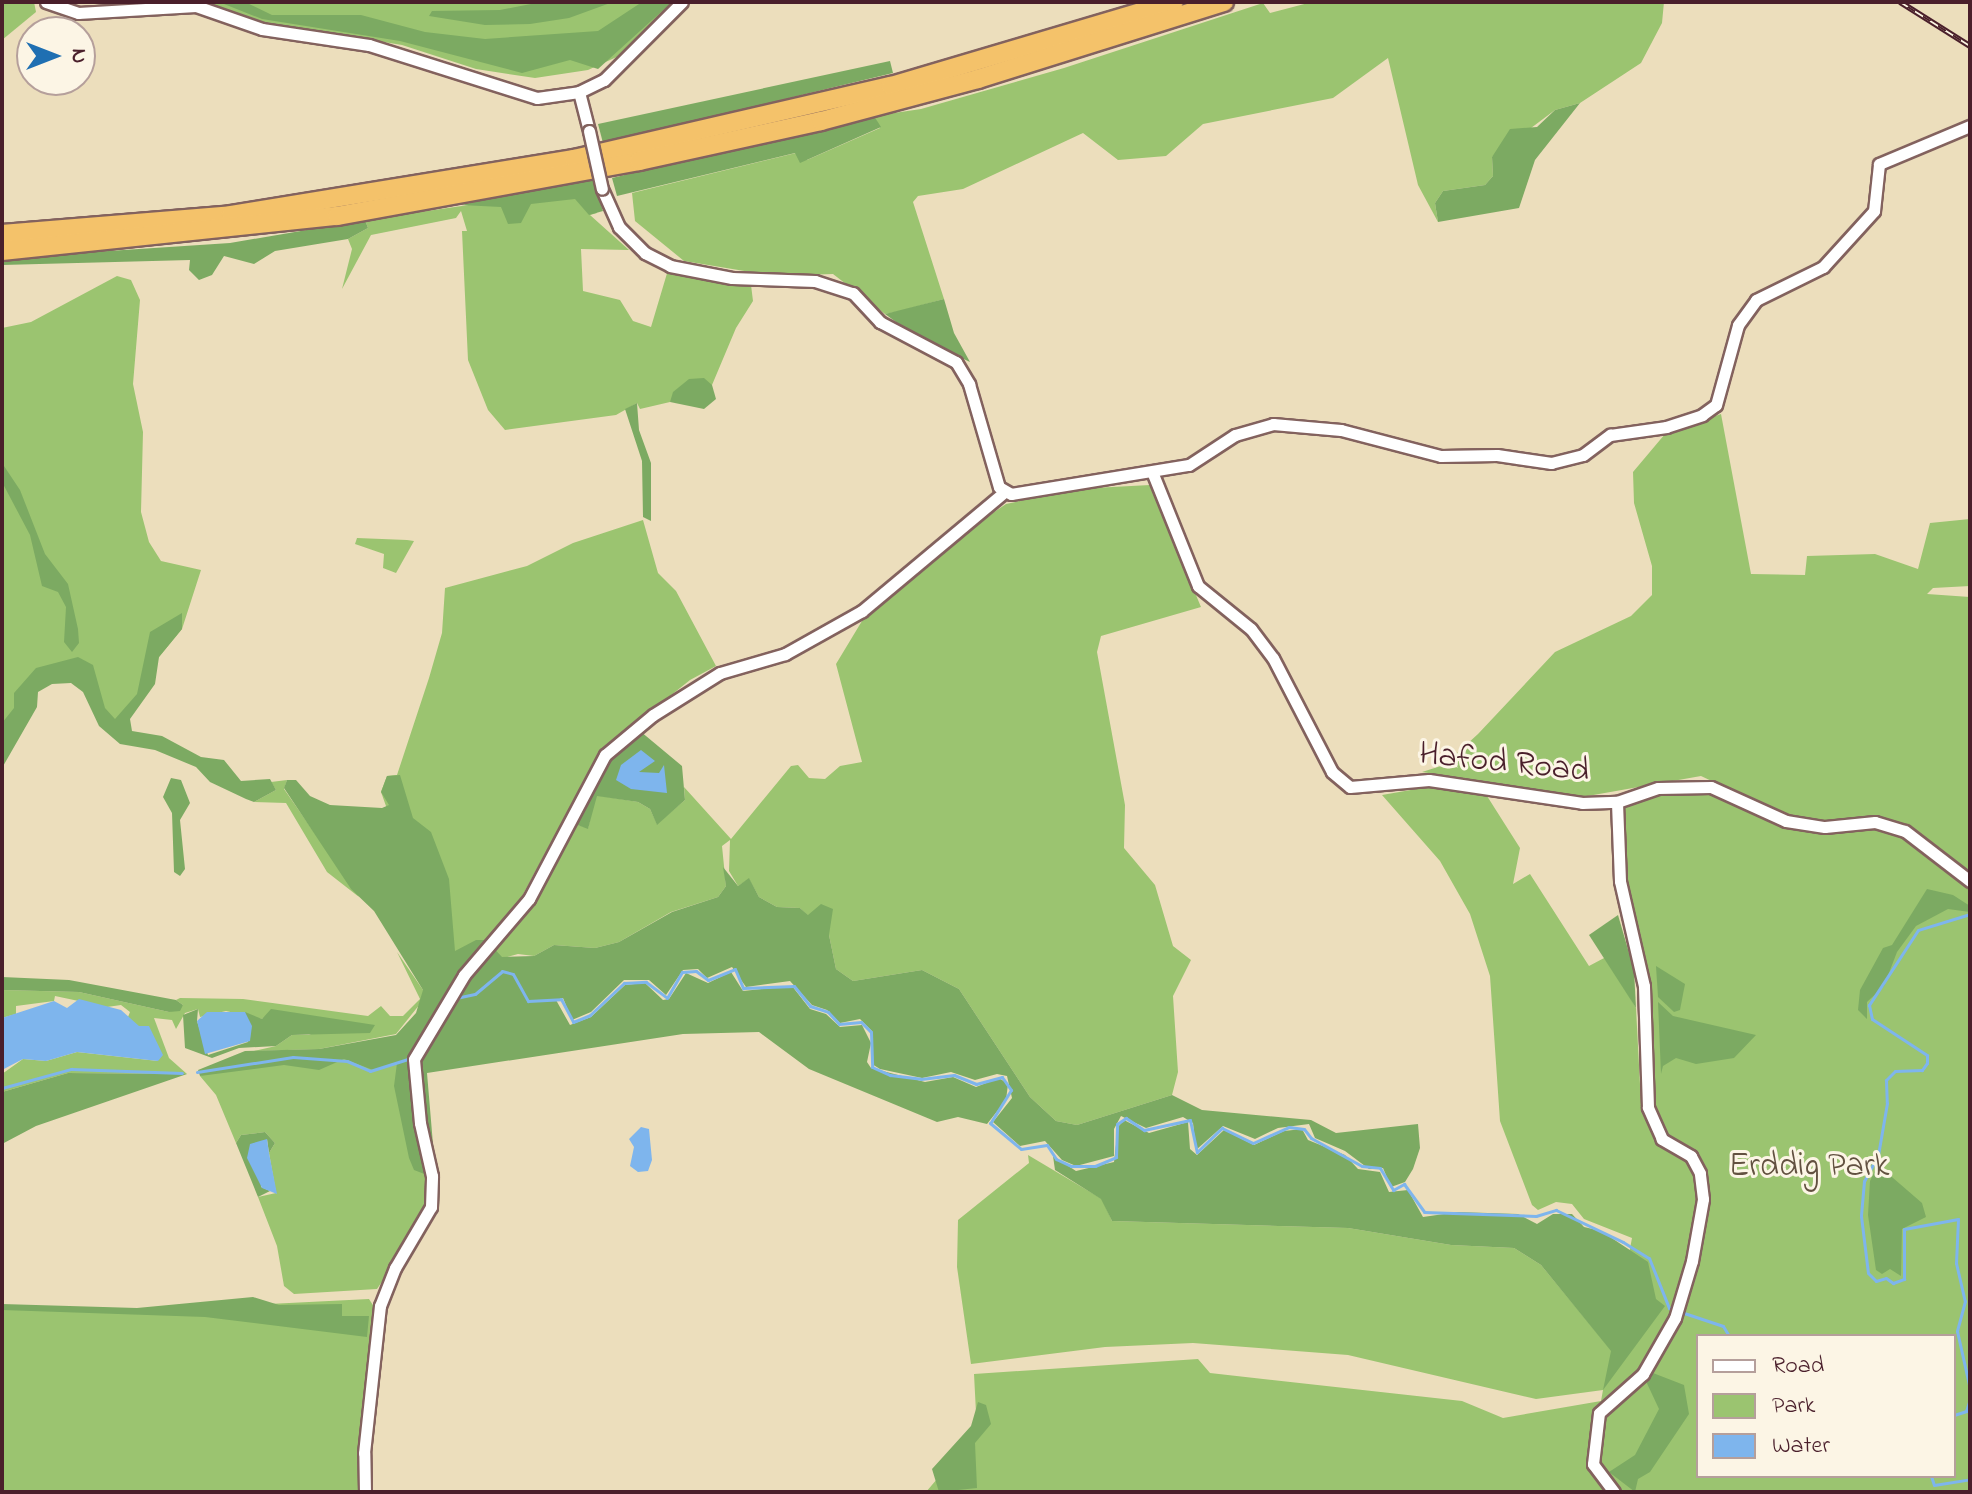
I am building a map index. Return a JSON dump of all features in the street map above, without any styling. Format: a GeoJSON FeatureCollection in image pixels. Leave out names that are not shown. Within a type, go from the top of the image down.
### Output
{"type":"FeatureCollection","features":[{"type":"Feature","properties":{"kind":"highway"},"geometry":{"type":"LineString","coordinates":[[2,234],[231,215],[574,159],[891,86],[1174,2]]}},
{"type":"Feature","properties":{"kind":"highway"},"geometry":{"type":"LineString","coordinates":[[2,251],[337,216],[639,161],[964,83],[1224,2]]}},
{"type":"Feature","properties":{"kind":"street"},"geometry":{"type":"LineString","coordinates":[[46,2],[78,13],[196,6],[262,29],[411,57],[512,93],[537,98],[579,92],[604,80],[682,2]]}},
{"type":"Feature","properties":{"kind":"street"},"geometry":{"type":"LineString","coordinates":[[579,92],[602,189],[619,227],[660,261],[732,278],[815,281],[853,293],[880,322],[956,362],[969,384],[1003,493]]}},
{"type":"Feature","properties":{"kind":"street"},"geometry":{"type":"LineString","coordinates":[[365,1492],[364,1453],[380,1306],[431,1207],[432,1176],[420,1123],[414,1059],[464,975],[529,899],[605,755],[653,715],[720,673],[785,654],[862,611],[1003,493],[1153,474],[1189,465],[1235,435],[1273,424],[1341,430],[1441,456],[1497,455],[1551,463],[1583,455],[1610,435],[1702,415],[1716,405],[1738,325],[1756,300],[1823,267],[1874,211],[1879,164],[1970,126]]}},
{"type":"Feature","properties":{"kind":"street","name":"Hafod Road"},"geometry":{"type":"LineString","coordinates":[[1153,474],[1198,586],[1251,629],[1273,658],[1332,772],[1350,787],[1429,780],[1582,803],[1617,802],[1641,792],[1685,784],[1711,787],[1786,821],[1825,827],[1875,822],[1905,831],[1970,881]]}},
{"type":"Feature","properties":{"kind":"street"},"geometry":{"type":"LineString","coordinates":[[1614,1492],[1593,1464],[1599,1413],[1643,1374],[1677,1310],[1703,1199],[1700,1173],[1691,1156],[1662,1139],[1648,1107],[1644,986],[1620,881],[1617,802]]}},
{"type":"Feature","properties":{"kind":"green space"},"geometry":{"type":"Polygon","coordinates":[[[2,2],[34,2],[36,12],[31,16],[16,16],[16,28],[2,40],[2,2]]]}},
{"type":"Feature","properties":{"kind":"green space"},"geometry":{"type":"Polygon","coordinates":[[[206,2],[674,2],[621,55],[588,70],[535,78],[476,69],[402,45],[264,22],[206,2]]]}},
{"type":"Feature","properties":{"kind":"green space"},"geometry":{"type":"Polygon","coordinates":[[[219,2],[245,2],[272,15],[361,15],[425,32],[485,39],[598,31],[639,4],[672,2],[598,69],[570,60],[522,73],[400,41],[262,19],[219,2]]]}},
{"type":"Feature","properties":{"kind":"green space"},"geometry":{"type":"Polygon","coordinates":[[[541,2],[613,2],[569,18],[530,24],[485,25],[429,16],[432,11],[500,10],[541,2]]]}},
{"type":"Feature","properties":{"kind":"green space"},"geometry":{"type":"Polygon","coordinates":[[[1312,2],[1664,2],[1662,23],[1641,63],[1580,103],[1555,110],[1492,157],[1493,176],[1485,185],[1443,191],[1435,203],[1438,222],[1418,185],[1388,58],[1333,98],[1203,124],[1166,156],[1118,160],[1083,133],[963,189],[918,196],[913,202],[944,299],[900,311],[885,314],[833,274],[775,276],[684,261],[635,221],[632,193],[796,153],[807,160],[880,128],[874,116],[921,109],[1064,68],[1263,3],[1270,13],[1312,2]]]}},
{"type":"Feature","properties":{"kind":"green space"},"geometry":{"type":"Polygon","coordinates":[[[890,61],[893,73],[603,143],[598,124],[890,61]]]}},
{"type":"Feature","properties":{"kind":"green space"},"geometry":{"type":"Polygon","coordinates":[[[1580,103],[1535,160],[1519,208],[1438,222],[1435,203],[1443,191],[1485,185],[1493,176],[1492,157],[1510,129],[1537,127],[1555,110],[1580,103]]]}},
{"type":"Feature","properties":{"kind":"green space"},"geometry":{"type":"Polygon","coordinates":[[[874,116],[881,127],[800,163],[795,153],[617,196],[612,178],[874,116]]]}},
{"type":"Feature","properties":{"kind":"green space"},"geometry":{"type":"Polygon","coordinates":[[[592,177],[603,211],[589,215],[575,199],[531,204],[521,223],[508,224],[501,207],[461,205],[592,177]]]}},
{"type":"Feature","properties":{"kind":"green space"},"geometry":{"type":"Polygon","coordinates":[[[585,188],[597,213],[590,215],[629,250],[581,249],[583,291],[620,300],[633,321],[651,327],[668,270],[721,279],[729,285],[751,285],[753,301],[736,328],[712,385],[670,402],[640,409],[637,403],[616,415],[505,430],[488,410],[468,360],[462,231],[467,231],[461,211],[456,218],[371,235],[342,289],[352,249],[348,239],[368,228],[365,220],[585,188]]]}},
{"type":"Feature","properties":{"kind":"green space"},"geometry":{"type":"Polygon","coordinates":[[[365,220],[368,228],[348,239],[275,251],[254,264],[224,256],[212,275],[199,280],[189,270],[190,260],[2,265],[2,258],[230,243],[365,220]]]}},
{"type":"Feature","properties":{"kind":"green space"},"geometry":{"type":"Polygon","coordinates":[[[117,276],[131,280],[140,300],[133,384],[143,432],[141,512],[149,542],[161,561],[201,570],[182,629],[159,657],[120,733],[102,715],[86,679],[54,676],[29,696],[2,754],[2,328],[31,322],[117,276]]]}},
{"type":"Feature","properties":{"kind":"green space"},"geometry":{"type":"Polygon","coordinates":[[[944,299],[954,333],[970,362],[917,337],[885,314],[944,299]]]}},
{"type":"Feature","properties":{"kind":"green space"},"geometry":{"type":"Polygon","coordinates":[[[704,378],[712,385],[716,399],[704,409],[670,402],[673,392],[689,379],[704,378]]]}},
{"type":"Feature","properties":{"kind":"green space"},"geometry":{"type":"Polygon","coordinates":[[[637,403],[639,430],[651,463],[651,521],[643,517],[642,461],[625,409],[637,403]]]}},
{"type":"Feature","properties":{"kind":"green space"},"geometry":{"type":"Polygon","coordinates":[[[1721,414],[1751,574],[1805,575],[1807,556],[1875,554],[1918,569],[1930,523],[1970,519],[1970,586],[1933,588],[1927,594],[1970,597],[1970,875],[1907,828],[1875,816],[1824,822],[1786,816],[1701,776],[1582,797],[1422,772],[1444,765],[1478,734],[1555,652],[1631,616],[1652,595],[1652,566],[1634,503],[1633,472],[1665,434],[1721,414]]]}},
{"type":"Feature","properties":{"kind":"green space"},"geometry":{"type":"Polygon","coordinates":[[[2,463],[20,490],[45,554],[68,584],[79,643],[72,652],[64,642],[66,607],[58,592],[42,586],[30,535],[2,482],[2,463]]]}},
{"type":"Feature","properties":{"kind":"green space"},"geometry":{"type":"Polygon","coordinates":[[[1150,485],[1201,607],[1101,636],[1097,652],[1125,805],[1124,848],[1155,885],[1173,946],[1191,960],[1173,996],[1178,1072],[1172,1095],[1077,1125],[1056,1121],[1030,1097],[959,989],[922,970],[853,981],[836,969],[829,935],[800,908],[777,907],[759,897],[749,879],[738,886],[729,871],[730,840],[722,846],[726,886],[718,897],[671,912],[619,942],[595,948],[554,945],[534,956],[518,954],[479,965],[532,901],[575,824],[588,828],[596,795],[638,802],[650,809],[657,824],[685,800],[684,787],[731,839],[791,766],[798,765],[809,778],[825,779],[840,766],[862,762],[836,664],[865,616],[946,545],[1006,504],[1075,489],[1150,485]]]}},
{"type":"Feature","properties":{"kind":"green space"},"geometry":{"type":"Polygon","coordinates":[[[643,520],[658,573],[676,591],[716,666],[690,680],[599,753],[519,902],[486,940],[443,966],[381,792],[387,776],[397,775],[429,678],[442,633],[445,588],[527,566],[573,543],[643,520]]]}},
{"type":"Feature","properties":{"kind":"green space"},"geometry":{"type":"Polygon","coordinates":[[[357,538],[414,541],[396,573],[383,568],[384,554],[355,544],[357,538]]]}},
{"type":"Feature","properties":{"kind":"green space"},"geometry":{"type":"Polygon","coordinates":[[[182,613],[182,629],[159,657],[155,684],[130,719],[132,731],[162,736],[201,757],[224,760],[241,781],[270,779],[276,790],[254,802],[210,782],[196,767],[155,750],[120,744],[99,726],[83,692],[71,683],[52,684],[38,692],[37,707],[2,768],[2,723],[14,708],[14,693],[36,668],[78,657],[93,665],[105,708],[115,719],[137,694],[150,632],[182,613]]]}},
{"type":"Feature","properties":{"kind":"green space"},"geometry":{"type":"Polygon","coordinates":[[[640,731],[682,766],[685,800],[657,825],[650,809],[638,802],[597,796],[588,829],[575,824],[611,756],[640,731]]]}},
{"type":"Feature","properties":{"kind":"green space"},"geometry":{"type":"Polygon","coordinates":[[[400,775],[413,818],[431,832],[449,879],[455,951],[476,940],[486,940],[502,957],[534,956],[554,945],[595,948],[619,942],[672,912],[718,897],[726,886],[723,867],[738,886],[749,878],[759,897],[777,907],[800,908],[808,915],[821,904],[833,909],[829,935],[836,969],[853,981],[922,970],[959,989],[1030,1097],[1056,1121],[1077,1125],[1172,1095],[1202,1110],[1311,1120],[1336,1133],[1418,1124],[1420,1148],[1413,1169],[1405,1182],[1391,1187],[1383,1168],[1369,1169],[1345,1151],[1315,1138],[1309,1124],[1278,1128],[1255,1139],[1223,1126],[1196,1150],[1193,1123],[1183,1117],[1146,1128],[1121,1116],[1114,1129],[1114,1156],[1076,1166],[1062,1160],[1045,1141],[1020,1146],[993,1122],[1012,1098],[1007,1076],[997,1074],[975,1080],[951,1072],[922,1078],[880,1069],[872,1064],[872,1031],[860,1019],[840,1023],[827,1010],[812,1005],[790,981],[746,987],[732,967],[707,978],[698,969],[683,970],[666,995],[649,980],[624,980],[591,1012],[572,1020],[563,998],[556,1000],[570,1025],[591,1017],[625,985],[645,983],[663,1000],[669,999],[686,973],[708,983],[731,972],[743,991],[792,986],[810,1009],[826,1014],[840,1027],[862,1025],[871,1043],[867,1062],[871,1068],[925,1082],[953,1077],[976,1087],[999,1078],[1008,1084],[1006,1100],[987,1124],[958,1117],[937,1122],[809,1069],[759,1032],[683,1034],[427,1073],[435,1168],[427,1175],[414,1170],[394,1086],[397,1063],[373,1070],[344,1059],[319,1070],[284,1065],[200,1076],[198,1070],[245,1051],[319,1049],[396,1035],[416,1013],[423,990],[374,911],[351,889],[284,788],[287,780],[296,780],[310,796],[330,805],[382,808],[389,805],[381,792],[387,776],[400,775]]]}},
{"type":"Feature","properties":{"kind":"green space"},"geometry":{"type":"Polygon","coordinates":[[[171,778],[181,780],[190,803],[180,820],[185,869],[180,876],[174,872],[172,813],[163,797],[171,778]]]}},
{"type":"Feature","properties":{"kind":"green space"},"geometry":{"type":"Polygon","coordinates":[[[287,780],[284,789],[359,897],[327,872],[286,803],[254,802],[276,790],[271,782],[287,780]]]}},
{"type":"Feature","properties":{"kind":"green space","name":"Erddig Park"},"geometry":{"type":"Polygon","coordinates":[[[1428,787],[1487,796],[1520,848],[1513,884],[1530,874],[1589,966],[1606,957],[1636,1008],[1641,1103],[1650,1121],[1647,985],[1624,878],[1622,806],[1642,794],[1685,790],[1714,795],[1784,827],[1827,833],[1875,825],[1902,836],[1970,886],[1970,1492],[926,1492],[977,1432],[974,1374],[1198,1359],[1210,1373],[1462,1401],[1503,1418],[1601,1401],[1603,1390],[1536,1399],[1348,1355],[1193,1343],[1105,1347],[971,1364],[957,1267],[958,1220],[1029,1163],[1028,1155],[1102,1199],[1112,1221],[1348,1228],[1451,1245],[1514,1248],[1541,1265],[1611,1350],[1632,1238],[1584,1219],[1572,1204],[1556,1202],[1538,1210],[1532,1205],[1500,1121],[1490,976],[1470,914],[1440,861],[1382,795],[1428,787]]]}},
{"type":"Feature","properties":{"kind":"green space"},"geometry":{"type":"Polygon","coordinates":[[[1927,889],[1953,895],[1970,906],[1970,912],[1948,909],[1916,926],[1897,952],[1884,986],[1867,1002],[1867,1019],[1858,1010],[1860,990],[1883,948],[1892,945],[1927,889]]]}},
{"type":"Feature","properties":{"kind":"green space"},"geometry":{"type":"Polygon","coordinates":[[[1618,915],[1634,970],[1636,1008],[1589,935],[1618,915]]]}},
{"type":"Feature","properties":{"kind":"green space"},"geometry":{"type":"Polygon","coordinates":[[[397,952],[423,990],[424,999],[396,1034],[319,1049],[254,1051],[276,1046],[292,1035],[311,1035],[269,1014],[262,1019],[226,1011],[200,1017],[198,1009],[185,1013],[176,1029],[172,1020],[154,1018],[169,1058],[187,1074],[68,1073],[2,1092],[2,1074],[23,1059],[46,1061],[77,1052],[158,1061],[128,1017],[130,1012],[121,1005],[107,1007],[55,996],[54,1001],[16,1006],[16,1014],[2,1018],[2,990],[79,992],[169,1012],[183,1005],[176,1000],[180,998],[243,999],[368,1016],[381,1006],[390,1016],[403,1016],[420,999],[397,952]]]}},
{"type":"Feature","properties":{"kind":"green space"},"geometry":{"type":"Polygon","coordinates":[[[1656,966],[1685,984],[1680,1010],[1674,1012],[1658,997],[1656,966]]]}},
{"type":"Feature","properties":{"kind":"green space"},"geometry":{"type":"Polygon","coordinates":[[[2,977],[69,980],[176,1000],[183,1005],[180,1011],[169,1012],[79,992],[2,990],[2,977]]]}},
{"type":"Feature","properties":{"kind":"green space"},"geometry":{"type":"Polygon","coordinates":[[[1658,1002],[1673,1016],[1756,1035],[1734,1058],[1696,1064],[1676,1058],[1663,1066],[1661,1074],[1658,1002]]]}},
{"type":"Feature","properties":{"kind":"green space"},"geometry":{"type":"Polygon","coordinates":[[[198,1009],[197,1021],[208,1055],[248,1042],[245,1012],[262,1019],[271,1009],[375,1025],[370,1033],[292,1035],[276,1046],[239,1048],[212,1058],[185,1048],[183,1015],[198,1009]]]}},
{"type":"Feature","properties":{"kind":"green space"},"geometry":{"type":"Polygon","coordinates":[[[247,1056],[401,1056],[429,1194],[424,1216],[414,1221],[418,1228],[377,1289],[294,1294],[284,1286],[277,1246],[258,1197],[276,1193],[269,1153],[275,1143],[265,1132],[241,1135],[236,1143],[216,1095],[200,1076],[247,1056]]]}},
{"type":"Feature","properties":{"kind":"green space"},"geometry":{"type":"Polygon","coordinates":[[[68,1073],[187,1074],[36,1126],[2,1144],[2,1092],[68,1073]]]}},
{"type":"Feature","properties":{"kind":"green space"},"geometry":{"type":"Polygon","coordinates":[[[1124,1120],[1149,1133],[1188,1122],[1190,1149],[1197,1155],[1224,1130],[1254,1145],[1284,1131],[1302,1129],[1308,1140],[1345,1155],[1358,1169],[1380,1172],[1389,1192],[1408,1190],[1423,1217],[1458,1212],[1518,1214],[1537,1224],[1553,1214],[1572,1214],[1584,1227],[1601,1231],[1648,1262],[1656,1299],[1665,1306],[1603,1390],[1611,1351],[1541,1265],[1514,1248],[1451,1245],[1348,1228],[1112,1221],[1101,1199],[1055,1170],[1053,1156],[1076,1171],[1114,1162],[1118,1127],[1124,1120]]]}},
{"type":"Feature","properties":{"kind":"green space"},"geometry":{"type":"Polygon","coordinates":[[[265,1132],[275,1143],[269,1153],[267,1139],[261,1187],[270,1191],[258,1197],[236,1143],[241,1135],[265,1132]]]}},
{"type":"Feature","properties":{"kind":"green space"},"geometry":{"type":"Polygon","coordinates":[[[1878,1165],[1922,1203],[1926,1217],[1902,1229],[1901,1276],[1890,1269],[1882,1274],[1876,1270],[1868,1215],[1870,1181],[1878,1165]]]}},
{"type":"Feature","properties":{"kind":"green space"},"geometry":{"type":"Polygon","coordinates":[[[253,1297],[279,1305],[342,1304],[342,1316],[369,1316],[367,1337],[205,1317],[2,1310],[2,1304],[137,1308],[253,1297]]]}},
{"type":"Feature","properties":{"kind":"green space"},"geometry":{"type":"Polygon","coordinates":[[[369,1299],[376,1310],[361,1430],[360,1492],[2,1492],[2,1306],[168,1309],[369,1299]]]}},
{"type":"Feature","properties":{"kind":"green space"},"geometry":{"type":"Polygon","coordinates":[[[1656,1359],[1653,1373],[1684,1385],[1689,1414],[1650,1472],[1638,1479],[1635,1492],[1609,1472],[1635,1455],[1659,1409],[1644,1377],[1656,1359]]]}},
{"type":"Feature","properties":{"kind":"green space"},"geometry":{"type":"Polygon","coordinates":[[[978,1402],[986,1405],[991,1424],[975,1443],[977,1488],[939,1492],[932,1469],[971,1426],[978,1402]]]}},
{"type":"Feature","properties":{"kind":"water"},"geometry":{"type":"Polygon","coordinates":[[[641,750],[655,761],[639,772],[659,773],[664,765],[667,793],[631,789],[616,780],[621,765],[641,750]]]}},
{"type":"Feature","properties":{"kind":"water"},"geometry":{"type":"Polygon","coordinates":[[[79,999],[121,1010],[139,1026],[149,1026],[163,1055],[158,1061],[77,1052],[46,1061],[23,1059],[2,1070],[2,1018],[54,1001],[67,1008],[79,999]]]}},
{"type":"Feature","properties":{"kind":"water"},"geometry":{"type":"Polygon","coordinates":[[[207,1012],[245,1012],[252,1026],[250,1041],[205,1054],[197,1021],[207,1012]]]}},
{"type":"Feature","properties":{"kind":"water"},"geometry":{"type":"Polygon","coordinates":[[[641,1127],[649,1129],[652,1160],[648,1171],[638,1172],[630,1166],[634,1147],[629,1139],[641,1127]]]}},
{"type":"Feature","properties":{"kind":"water"},"geometry":{"type":"Polygon","coordinates":[[[267,1139],[277,1194],[262,1188],[247,1158],[250,1144],[267,1139]]]}},
{"type":"Feature","properties":{"kind":"waterway"},"geometry":{"type":"LineString","coordinates":[[1970,914],[1918,930],[1869,1005],[1872,1019],[1927,1055],[1927,1063],[1922,1070],[1895,1071],[1886,1080],[1887,1103],[1878,1155],[1864,1181],[1861,1216],[1868,1273],[1876,1281],[1886,1278],[1893,1283],[1904,1279],[1904,1229],[1958,1219],[1956,1263],[1965,1301],[1957,1331],[1970,1389]]}},
{"type":"Feature","properties":{"kind":"waterway"},"geometry":{"type":"LineString","coordinates":[[456,998],[475,994],[502,971],[513,974],[528,1001],[561,999],[573,1022],[590,1015],[624,983],[646,982],[667,998],[682,972],[696,971],[708,980],[735,969],[743,988],[794,986],[810,1006],[828,1012],[839,1024],[861,1022],[871,1032],[872,1067],[890,1075],[921,1079],[954,1075],[976,1084],[1002,1077],[1011,1090],[990,1123],[1021,1149],[1047,1145],[1056,1159],[1071,1166],[1095,1166],[1116,1157],[1117,1124],[1126,1118],[1144,1130],[1190,1120],[1197,1152],[1222,1128],[1253,1143],[1289,1127],[1304,1129],[1311,1138],[1362,1166],[1380,1168],[1393,1190],[1404,1184],[1424,1212],[1536,1216],[1556,1210],[1623,1242],[1649,1258],[1669,1308],[1723,1326],[1728,1334]]}},
{"type":"Feature","properties":{"kind":"waterway"},"geometry":{"type":"LineString","coordinates":[[197,1072],[293,1057],[347,1061],[370,1071],[411,1058]]}},
{"type":"Feature","properties":{"kind":"waterway"},"geometry":{"type":"LineString","coordinates":[[2,1088],[71,1069],[182,1073]]}},
{"type":"Feature","properties":{"kind":"waterway"},"geometry":{"type":"LineString","coordinates":[[1956,1414],[1966,1411],[1970,1399]]}},
{"type":"Feature","properties":{"kind":"waterway"},"geometry":{"type":"LineString","coordinates":[[1932,1478],[1934,1485],[1970,1479]]}},
{"type":"Feature","properties":{"kind":"railway"},"geometry":{"type":"LineString","coordinates":[[1900,2],[1970,46]]}}]}
